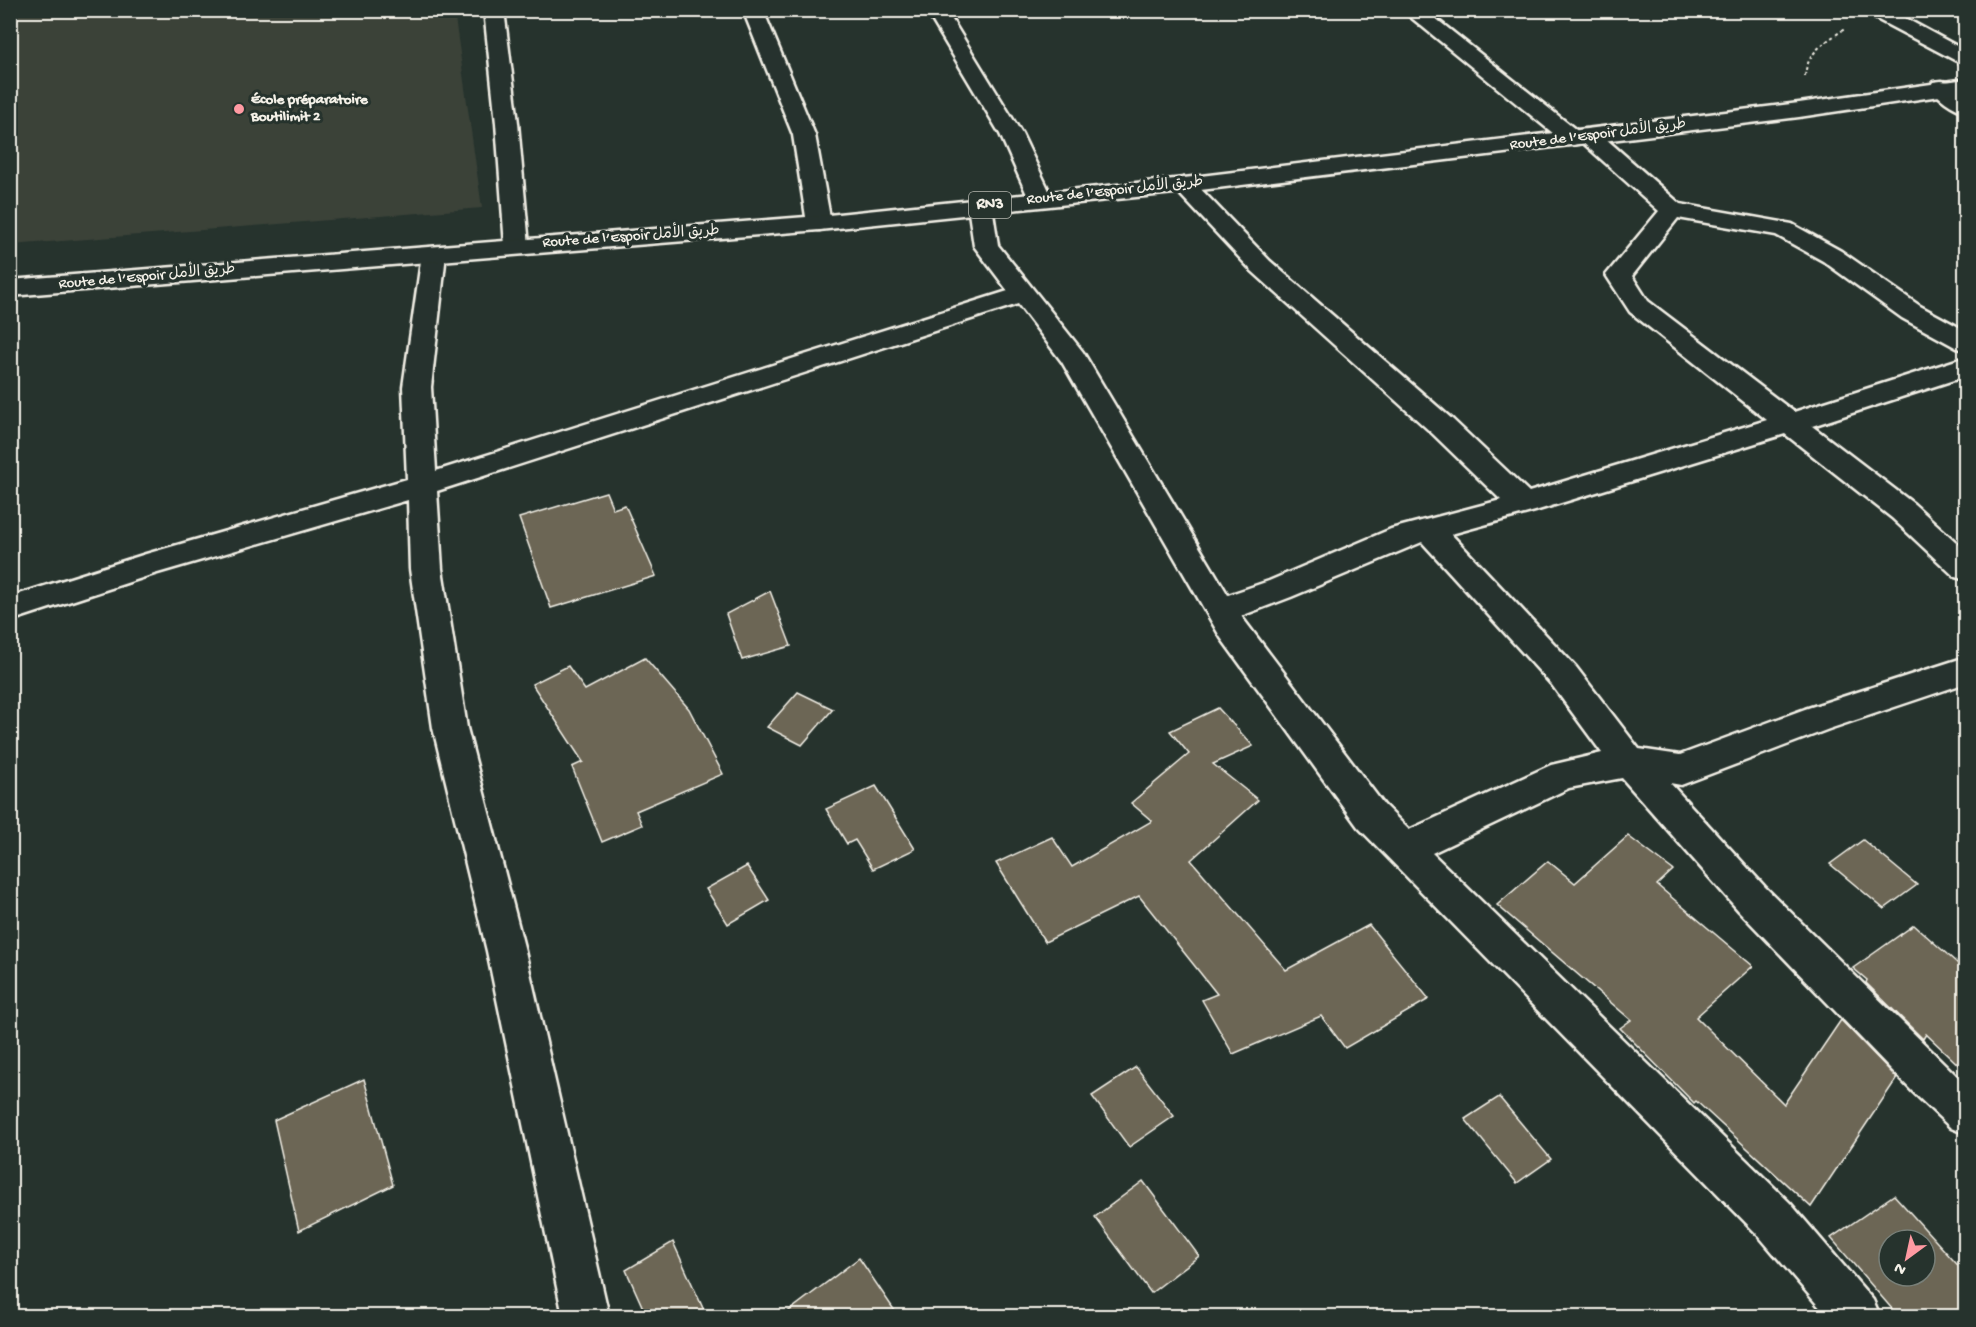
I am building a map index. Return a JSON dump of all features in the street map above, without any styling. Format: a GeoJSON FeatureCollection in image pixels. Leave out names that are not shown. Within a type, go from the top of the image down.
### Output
{"type":"FeatureCollection","features":[{"type":"Feature","properties":{"kind":"main road"},"geometry":{"type":"LineString","coordinates":[[494,10],[507,123],[517,246]]}},
{"type":"Feature","properties":{"kind":"main road"},"geometry":{"type":"LineString","coordinates":[[753,10],[804,135],[819,223]]}},
{"type":"Feature","properties":{"kind":"main road"},"geometry":{"type":"LineString","coordinates":[[936,10],[1011,134],[1041,199]]}},
{"type":"Feature","properties":{"kind":"main road"},"geometry":{"type":"LineString","coordinates":[[1412,10],[1581,137],[1672,210],[1783,229],[1832,256],[1911,312],[1965,342]]}},
{"type":"Feature","properties":{"kind":"main road"},"geometry":{"type":"LineString","coordinates":[[1882,11],[1965,60]]}},
{"type":"Feature","properties":{"kind":"main road","name":"Route de l’Espoir طريق الأمل"},"geometry":{"type":"LineString","coordinates":[[10,288],[819,223],[1184,185],[1799,110],[1965,85]]}},
{"type":"Feature","properties":{"kind":"main road"},"geometry":{"type":"LineString","coordinates":[[1941,87],[1965,106]]}},
{"type":"Feature","properties":{"kind":"main road"},"geometry":{"type":"LineString","coordinates":[[1184,185],[1261,266],[1443,427],[1524,504]]}},
{"type":"Feature","properties":{"kind":"main road"},"geometry":{"type":"LineString","coordinates":[[980,206],[986,246],[1073,358],[1232,629],[1371,816],[1774,1219],[1857,1317]]}},
{"type":"Feature","properties":{"kind":"main road"},"geometry":{"type":"LineString","coordinates":[[1672,210],[1646,245],[1619,275],[1639,306],[1903,511],[1965,569]]}},
{"type":"Feature","properties":{"kind":"main road"},"geometry":{"type":"LineString","coordinates":[[434,254],[417,387],[426,569],[450,728],[506,951],[586,1317]]}},
{"type":"Feature","properties":{"kind":"main road"},"geometry":{"type":"LineString","coordinates":[[10,609],[146,565],[423,484],[1024,294]]}},
{"type":"Feature","properties":{"kind":"main road"},"geometry":{"type":"LineString","coordinates":[[1221,610],[1280,589],[1402,537],[1524,504],[1965,366]]}},
{"type":"Feature","properties":{"kind":"main road"},"geometry":{"type":"LineString","coordinates":[[1429,530],[1564,676],[1629,762],[1752,899],[1965,1113]]}},
{"type":"Feature","properties":{"kind":"main road"},"geometry":{"type":"LineString","coordinates":[[1404,849],[1563,775],[1629,762],[1681,770],[1817,719],[1965,670]]}},
{"type":"Feature","properties":{"kind":"path"},"geometry":{"type":"LineString","coordinates":[[1799,110],[1805,81],[1804,69],[1812,53],[1850,25],[1882,11]]}},
{"type":"Feature","properties":{"kind":"shaded area","name":"École préparatoire Boutilimit 2"},"geometry":{"type":"Polygon","coordinates":[[[11,10],[454,11],[482,208],[11,245],[11,10]]]}},
{"type":"Feature","properties":{"kind":"building"},"geometry":{"type":"Polygon","coordinates":[[[606,492],[613,509],[625,505],[656,576],[551,608],[519,518],[606,492]]]}},
{"type":"Feature","properties":{"kind":"building"},"geometry":{"type":"Polygon","coordinates":[[[770,591],[791,646],[742,660],[726,614],[770,591]]]}},
{"type":"Feature","properties":{"kind":"building"},"geometry":{"type":"Polygon","coordinates":[[[645,658],[689,709],[723,774],[636,811],[642,825],[602,842],[572,767],[583,762],[532,684],[568,666],[585,690],[645,658]]]}},
{"type":"Feature","properties":{"kind":"building"},"geometry":{"type":"Polygon","coordinates":[[[798,692],[833,709],[802,745],[767,727],[798,692]]]}},
{"type":"Feature","properties":{"kind":"building"},"geometry":{"type":"Polygon","coordinates":[[[1218,708],[1253,746],[1213,764],[1258,800],[1191,860],[1286,970],[1369,925],[1429,999],[1345,1048],[1321,1016],[1233,1054],[1202,1000],[1217,994],[1139,896],[1045,942],[996,863],[1052,837],[1072,867],[1152,821],[1131,803],[1189,754],[1170,731],[1218,708]]]}},
{"type":"Feature","properties":{"kind":"building"},"geometry":{"type":"Polygon","coordinates":[[[876,786],[915,849],[873,869],[855,840],[847,844],[826,809],[876,786]]]}},
{"type":"Feature","properties":{"kind":"building"},"geometry":{"type":"Polygon","coordinates":[[[1628,836],[1673,870],[1657,885],[1753,966],[1696,1017],[1784,1104],[1841,1020],[1897,1078],[1811,1207],[1696,1101],[1694,1103],[1620,1028],[1631,1020],[1497,905],[1548,861],[1575,883],[1628,836]]]}},
{"type":"Feature","properties":{"kind":"building"},"geometry":{"type":"Polygon","coordinates":[[[1863,840],[1917,885],[1884,909],[1830,864],[1863,840]]]}},
{"type":"Feature","properties":{"kind":"building"},"geometry":{"type":"Polygon","coordinates":[[[747,866],[769,900],[728,924],[706,889],[747,866]]]}},
{"type":"Feature","properties":{"kind":"building"},"geometry":{"type":"Polygon","coordinates":[[[1914,925],[1965,970],[1965,1071],[1926,1034],[1923,1039],[1853,968],[1914,925]]]}},
{"type":"Feature","properties":{"kind":"building"},"geometry":{"type":"Polygon","coordinates":[[[1136,1067],[1174,1116],[1129,1147],[1092,1096],[1136,1067]]]}},
{"type":"Feature","properties":{"kind":"building"},"geometry":{"type":"Polygon","coordinates":[[[364,1079],[393,1185],[299,1231],[274,1120],[364,1079]]]}},
{"type":"Feature","properties":{"kind":"building"},"geometry":{"type":"Polygon","coordinates":[[[1499,1097],[1551,1159],[1517,1183],[1465,1119],[1499,1097]]]}},
{"type":"Feature","properties":{"kind":"building"},"geometry":{"type":"Polygon","coordinates":[[[1143,1181],[1199,1256],[1151,1293],[1095,1217],[1143,1181]]]}},
{"type":"Feature","properties":{"kind":"building"},"geometry":{"type":"Polygon","coordinates":[[[1894,1195],[1924,1228],[1877,1228],[1877,1288],[1937,1288],[1937,1242],[1965,1273],[1965,1317],[1899,1317],[1831,1238],[1894,1195]]]}},
{"type":"Feature","properties":{"kind":"building"},"geometry":{"type":"Polygon","coordinates":[[[673,1242],[707,1317],[647,1317],[626,1270],[673,1242]]]}},
{"type":"Feature","properties":{"kind":"building"},"geometry":{"type":"Polygon","coordinates":[[[859,1258],[899,1317],[781,1317],[859,1258]]]}},
{"type":"Feature","properties":{"kind":"place","name":"École préparatoire Boutilimit 2"},"geometry":{"type":"Point","coordinates":[239,109]}}]}
